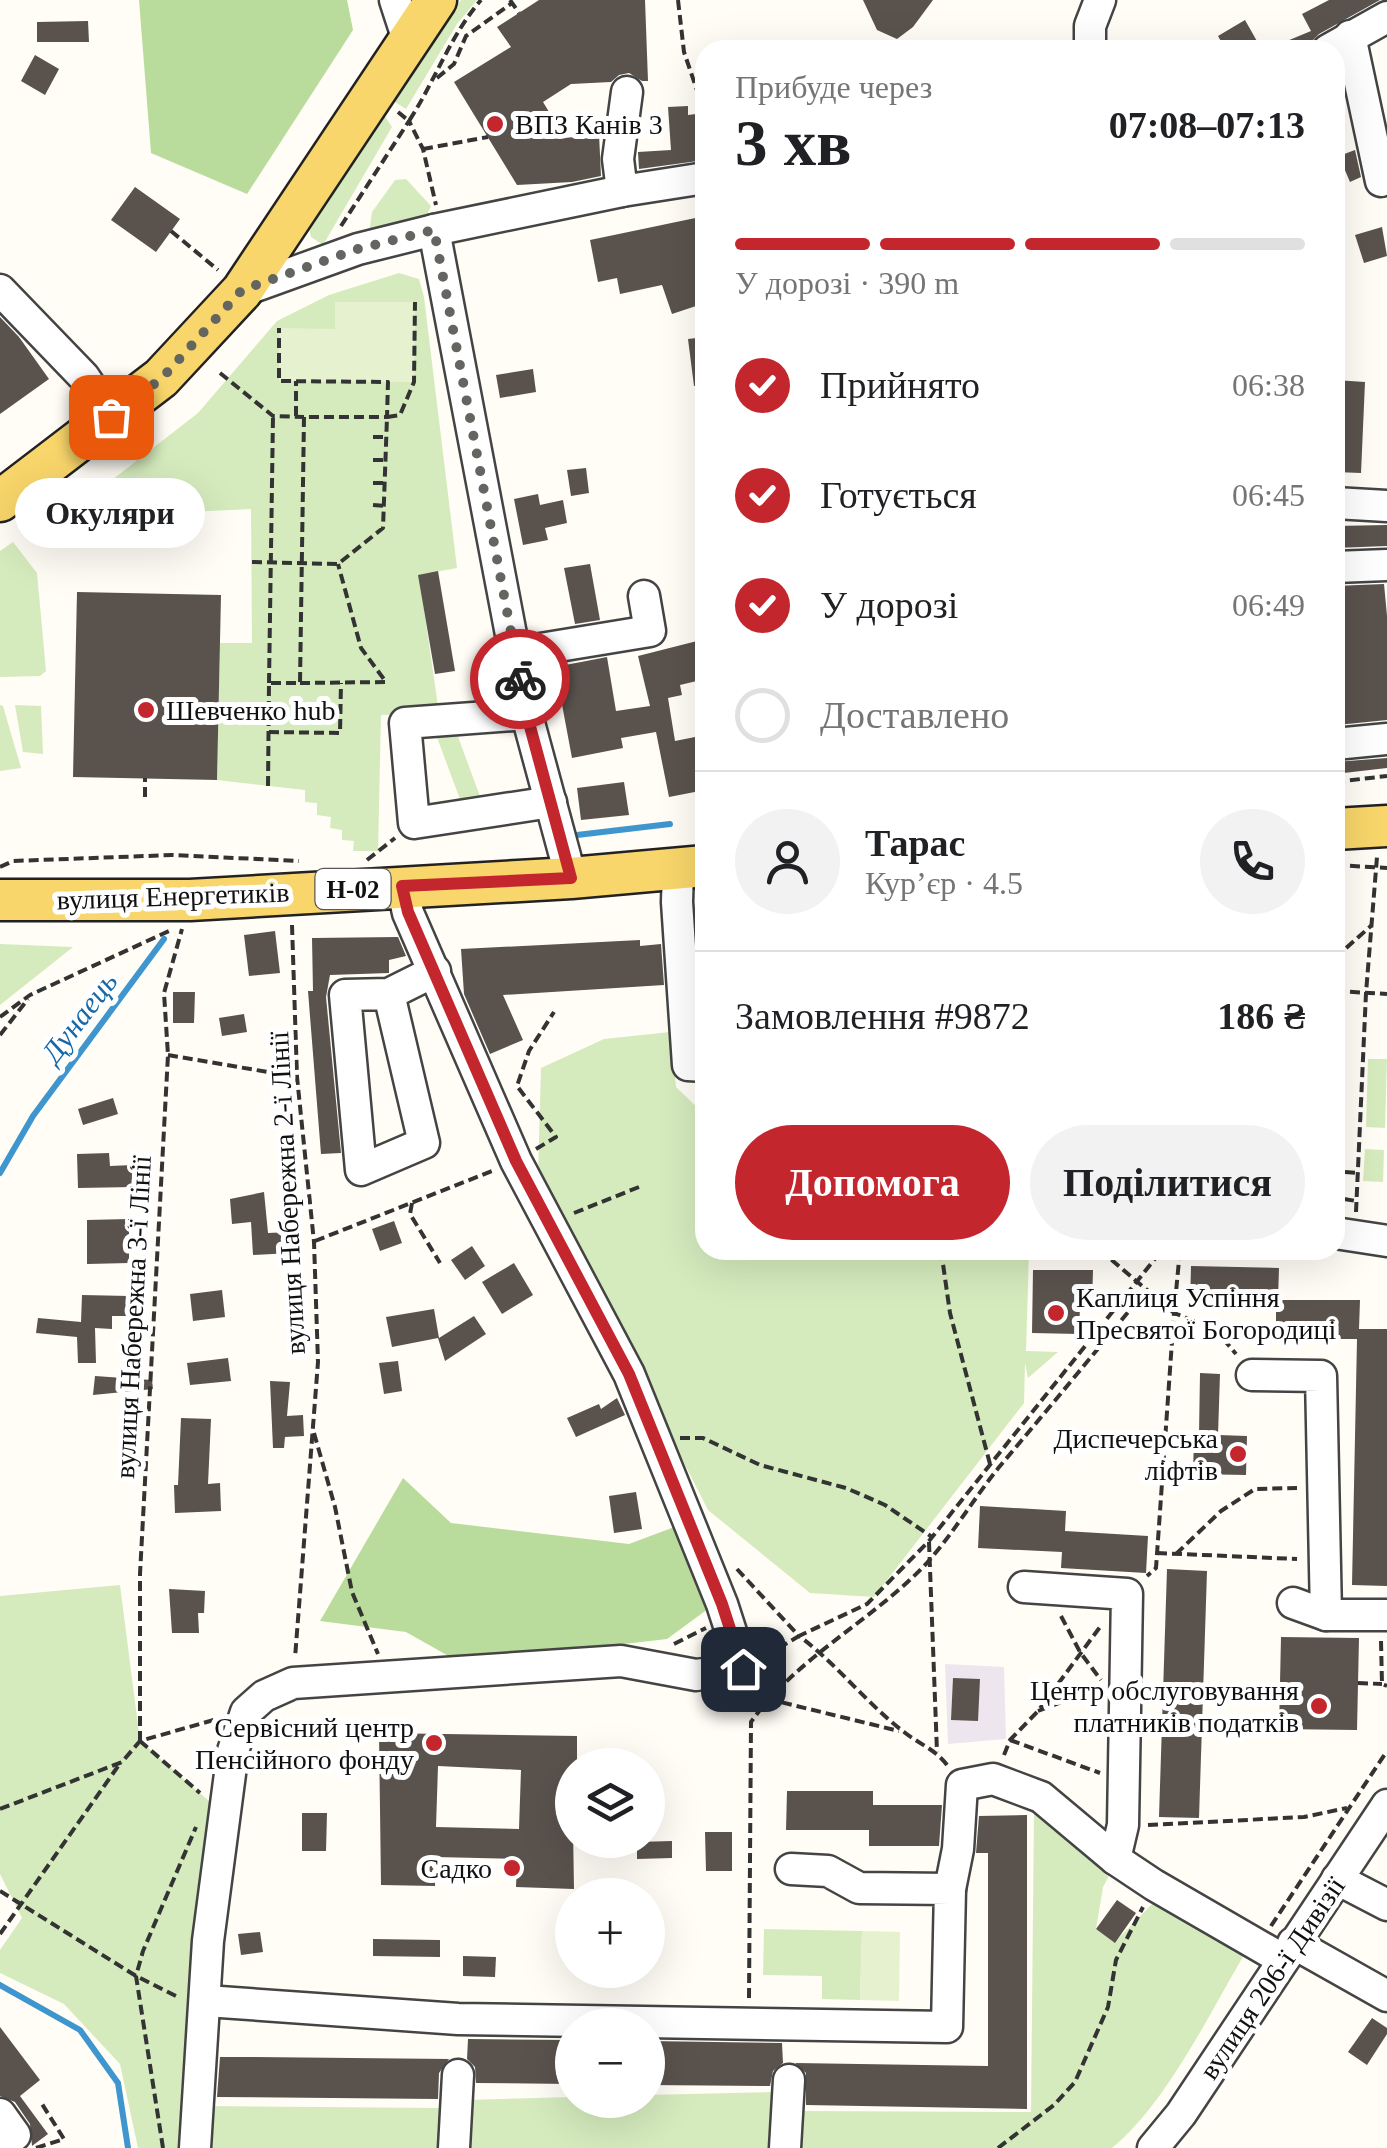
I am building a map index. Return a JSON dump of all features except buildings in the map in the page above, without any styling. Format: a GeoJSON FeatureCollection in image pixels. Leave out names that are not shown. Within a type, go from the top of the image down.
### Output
{"type":"FeatureCollection","features":[{"type":"Feature","properties":{"kind":"main road"},"geometry":{"type":"LineString","coordinates":[[3,496],[162,378],[436,0]]}},
{"type":"Feature","properties":{"kind":"main road"},"geometry":{"type":"LineString","coordinates":[[1345,831],[1382,838]]}},
{"type":"Feature","properties":{"kind":"main road","name":"вулиця Енергетиків"},"geometry":{"type":"LineString","coordinates":[[0,900],[187,912],[402,886],[571,878],[692,867]]}},
{"type":"Feature","properties":{"kind":"street"},"geometry":{"type":"LineString","coordinates":[[396,0],[408,40]]}},
{"type":"Feature","properties":{"kind":"street"},"geometry":{"type":"LineString","coordinates":[[1090,40],[1090,26],[1100,0]]}},
{"type":"Feature","properties":{"kind":"street"},"geometry":{"type":"LineString","coordinates":[[1345,40],[1387,17]]}},
{"type":"Feature","properties":{"kind":"street"},"geometry":{"type":"LineString","coordinates":[[1345,60],[1381,181]]}},
{"type":"Feature","properties":{"kind":"street"},"geometry":{"type":"LineString","coordinates":[[622,191],[618,159],[627,92]]}},
{"type":"Feature","properties":{"kind":"street"},"geometry":{"type":"LineString","coordinates":[[234,283],[434,230],[695,180]]}},
{"type":"Feature","properties":{"kind":"street"},"geometry":{"type":"LineString","coordinates":[[434,230],[527,714],[571,878]]}},
{"type":"Feature","properties":{"kind":"street"},"geometry":{"type":"LineString","coordinates":[[0,290],[84,377],[111,417]]}},
{"type":"Feature","properties":{"kind":"street"},"geometry":{"type":"LineString","coordinates":[[1345,504],[1387,506]]}},
{"type":"Feature","properties":{"kind":"street"},"geometry":{"type":"LineString","coordinates":[[1345,567],[1387,565]]}},
{"type":"Feature","properties":{"kind":"street"},"geometry":{"type":"LineString","coordinates":[[516,653],[650,630],[644,596]]}},
{"type":"Feature","properties":{"kind":"street"},"geometry":{"type":"LineString","coordinates":[[527,714],[405,723],[414,823],[551,802]]}},
{"type":"Feature","properties":{"kind":"street"},"geometry":{"type":"LineString","coordinates":[[1345,743],[1387,739]]}},
{"type":"Feature","properties":{"kind":"street"},"geometry":{"type":"LineString","coordinates":[[692,867],[676,902],[688,1065],[695,1065]]}},
{"type":"Feature","properties":{"kind":"street"},"geometry":{"type":"LineString","coordinates":[[195,2148],[217,1805],[246,1712],[264,1696],[293,1683],[621,1661],[696,1675],[743,1669],[722,1604],[629,1374],[516,1161],[408,912],[402,886]]}},
{"type":"Feature","properties":{"kind":"street"},"geometry":{"type":"LineString","coordinates":[[388,994],[424,1143],[361,1170],[346,995],[388,994],[435,971]]}},
{"type":"Feature","properties":{"kind":"street"},"geometry":{"type":"LineString","coordinates":[[1345,1225],[1387,1241]]}},
{"type":"Feature","properties":{"kind":"street"},"geometry":{"type":"LineString","coordinates":[[1252,1375],[1321,1376],[1326,1614]]}},
{"type":"Feature","properties":{"kind":"street"},"geometry":{"type":"LineString","coordinates":[[1024,1588],[1128,1594],[1123,1825],[1116,1859]]}},
{"type":"Feature","properties":{"kind":"street"},"geometry":{"type":"LineString","coordinates":[[1293,1603],[1384,1625]]}},
{"type":"Feature","properties":{"kind":"street"},"geometry":{"type":"LineString","coordinates":[[206,2006],[458,2018],[947,2027],[950,1889],[958,1848],[962,1785],[994,1780],[1041,1797],[1154,1885],[1387,1996]]}},
{"type":"Feature","properties":{"kind":"street","name":"вулиця 206-ї Дивізії"},"geometry":{"type":"LineString","coordinates":[[1157,2148],[1288,1951],[1384,1817]]}},
{"type":"Feature","properties":{"kind":"street"},"geometry":{"type":"LineString","coordinates":[[790,1870],[828,1871],[859,1888],[950,1889]]}},
{"type":"Feature","properties":{"kind":"street"},"geometry":{"type":"LineString","coordinates":[[1337,1880],[1387,1905]]}},
{"type":"Feature","properties":{"kind":"street"},"geometry":{"type":"LineString","coordinates":[[454,2148],[458,2018]]}},
{"type":"Feature","properties":{"kind":"street"},"geometry":{"type":"LineString","coordinates":[[786,2148],[790,2024]]}},
{"type":"Feature","properties":{"kind":"street"},"geometry":{"type":"LineString","coordinates":[[0,2114],[16,2135],[0,2146]]}},
{"type":"Feature","properties":{"kind":"path"},"geometry":{"type":"LineString","coordinates":[[416,110],[460,25],[481,0]]}},
{"type":"Feature","properties":{"kind":"path"},"geometry":{"type":"LineString","coordinates":[[678,0],[684,52],[695,84]]}},
{"type":"Feature","properties":{"kind":"path"},"geometry":{"type":"LineString","coordinates":[[434,81],[454,64],[466,36],[511,2],[519,13]]}},
{"type":"Feature","properties":{"kind":"path"},"geometry":{"type":"LineString","coordinates":[[409,120],[423,150],[436,199]]}},
{"type":"Feature","properties":{"kind":"path"},"geometry":{"type":"LineString","coordinates":[[423,150],[488,137]]}},
{"type":"Feature","properties":{"kind":"path"},"geometry":{"type":"LineString","coordinates":[[171,231],[234,283]]}},
{"type":"Feature","properties":{"kind":"path"},"geometry":{"type":"LineString","coordinates":[[220,373],[273,416],[400,415],[414,382],[416,302]]}},
{"type":"Feature","properties":{"kind":"path"},"geometry":{"type":"LineString","coordinates":[[252,562],[338,564],[384,528],[388,382],[278,381],[279,328]]}},
{"type":"Feature","properties":{"kind":"path"},"geometry":{"type":"LineString","coordinates":[[296,381],[296,417]]}},
{"type":"Feature","properties":{"kind":"path"},"geometry":{"type":"LineString","coordinates":[[268,786],[273,416]]}},
{"type":"Feature","properties":{"kind":"path"},"geometry":{"type":"LineString","coordinates":[[300,683],[304,417]]}},
{"type":"Feature","properties":{"kind":"path"},"geometry":{"type":"LineString","coordinates":[[373,437],[386,437]]}},
{"type":"Feature","properties":{"kind":"path"},"geometry":{"type":"LineString","coordinates":[[373,460],[386,460]]}},
{"type":"Feature","properties":{"kind":"path"},"geometry":{"type":"LineString","coordinates":[[373,483],[385,483]]}},
{"type":"Feature","properties":{"kind":"path"},"geometry":{"type":"LineString","coordinates":[[374,506],[384,506]]}},
{"type":"Feature","properties":{"kind":"path"},"geometry":{"type":"LineString","coordinates":[[269,683],[386,682],[360,648],[338,564]]}},
{"type":"Feature","properties":{"kind":"path"},"geometry":{"type":"LineString","coordinates":[[268,732],[340,732],[341,683]]}},
{"type":"Feature","properties":{"kind":"path"},"geometry":{"type":"LineString","coordinates":[[235,707],[269,708]]}},
{"type":"Feature","properties":{"kind":"path"},"geometry":{"type":"LineString","coordinates":[[1345,781],[1387,776]]}},
{"type":"Feature","properties":{"kind":"path"},"geometry":{"type":"LineString","coordinates":[[145,778],[145,797]]}},
{"type":"Feature","properties":{"kind":"path"},"geometry":{"type":"LineString","coordinates":[[361,864],[414,823]]}},
{"type":"Feature","properties":{"kind":"path"},"geometry":{"type":"LineString","coordinates":[[1345,859],[1382,838]]}},
{"type":"Feature","properties":{"kind":"path"},"geometry":{"type":"LineString","coordinates":[[1382,838],[1387,868]]}},
{"type":"Feature","properties":{"kind":"path"},"geometry":{"type":"LineString","coordinates":[[1345,1225],[1356,1201],[1366,993],[1382,838]]}},
{"type":"Feature","properties":{"kind":"path"},"geometry":{"type":"LineString","coordinates":[[0,1017],[30,996],[187,912]]}},
{"type":"Feature","properties":{"kind":"path","name":"вулиця Набережна 3-ї Лінії"},"geometry":{"type":"LineString","coordinates":[[140,1741],[140,1574],[168,1055],[164,993],[187,912]]}},
{"type":"Feature","properties":{"kind":"path","name":"вулиця Набережна 2-ї Лінії"},"geometry":{"type":"LineString","coordinates":[[292,921],[296,1077],[314,1242],[318,1362],[293,1683]]}},
{"type":"Feature","properties":{"kind":"path"},"geometry":{"type":"LineString","coordinates":[[1345,949],[1372,925]]}},
{"type":"Feature","properties":{"kind":"path"},"geometry":{"type":"LineString","coordinates":[[1345,992],[1387,994]]}},
{"type":"Feature","properties":{"kind":"path"},"geometry":{"type":"LineString","coordinates":[[0,1035],[30,996]]}},
{"type":"Feature","properties":{"kind":"path"},"geometry":{"type":"LineString","coordinates":[[314,1242],[516,1161],[556,1137],[517,1086],[529,1051],[554,1012]]}},
{"type":"Feature","properties":{"kind":"path"},"geometry":{"type":"LineString","coordinates":[[168,1055],[296,1077]]}},
{"type":"Feature","properties":{"kind":"path"},"geometry":{"type":"LineString","coordinates":[[1345,1172],[1357,1173]]}},
{"type":"Feature","properties":{"kind":"path"},"geometry":{"type":"LineString","coordinates":[[548,1223],[639,1187]]}},
{"type":"Feature","properties":{"kind":"path"},"geometry":{"type":"LineString","coordinates":[[1345,1199],[1356,1201]]}},
{"type":"Feature","properties":{"kind":"path"},"geometry":{"type":"LineString","coordinates":[[412,1203],[410,1214],[440,1263]]}},
{"type":"Feature","properties":{"kind":"path"},"geometry":{"type":"LineString","coordinates":[[943,1260],[950,1313],[990,1464]]}},
{"type":"Feature","properties":{"kind":"path"},"geometry":{"type":"LineString","coordinates":[[1111,1260],[1174,1313],[1216,1329],[1252,1375]]}},
{"type":"Feature","properties":{"kind":"path"},"geometry":{"type":"LineString","coordinates":[[743,1669],[799,1636],[867,1604],[930,1539],[1154,1260]]}},
{"type":"Feature","properties":{"kind":"path"},"geometry":{"type":"LineString","coordinates":[[994,1780],[1010,1740],[1038,1712],[1128,1594],[1156,1568],[1179,1260]]}},
{"type":"Feature","properties":{"kind":"path"},"geometry":{"type":"LineString","coordinates":[[749,2023],[752,1722],[768,1698],[820,1651],[878,1608],[927,1562],[998,1468],[1146,1290]]}},
{"type":"Feature","properties":{"kind":"path"},"geometry":{"type":"LineString","coordinates":[[312,1428],[335,1507],[352,1592],[388,1677]]}},
{"type":"Feature","properties":{"kind":"path"},"geometry":{"type":"LineString","coordinates":[[655,1437],[702,1438],[760,1465],[846,1488],[886,1506],[930,1539]]}},
{"type":"Feature","properties":{"kind":"path"},"geometry":{"type":"LineString","coordinates":[[1176,1554],[1221,1511],[1256,1489],[1325,1488]]}},
{"type":"Feature","properties":{"kind":"path"},"geometry":{"type":"LineString","coordinates":[[930,1539],[927,1562],[937,1752]]}},
{"type":"Feature","properties":{"kind":"path"},"geometry":{"type":"LineString","coordinates":[[1156,1553],[1327,1560]]}},
{"type":"Feature","properties":{"kind":"path"},"geometry":{"type":"LineString","coordinates":[[725,1557],[799,1636],[820,1651],[904,1732],[937,1752],[962,1785]]}},
{"type":"Feature","properties":{"kind":"path"},"geometry":{"type":"LineString","coordinates":[[1038,1712],[1098,1688],[1108,1688],[1080,1652],[1054,1602]]}},
{"type":"Feature","properties":{"kind":"path"},"geometry":{"type":"LineString","coordinates":[[674,1644],[709,1626],[722,1604]]}},
{"type":"Feature","properties":{"kind":"path"},"geometry":{"type":"LineString","coordinates":[[1358,1682],[1384,1685],[1384,1625]]}},
{"type":"Feature","properties":{"kind":"path"},"geometry":{"type":"LineString","coordinates":[[768,1698],[904,1732]]}},
{"type":"Feature","properties":{"kind":"path"},"geometry":{"type":"LineString","coordinates":[[0,1934],[140,1741],[246,1712]]}},
{"type":"Feature","properties":{"kind":"path"},"geometry":{"type":"LineString","coordinates":[[1010,1740],[1123,1781]]}},
{"type":"Feature","properties":{"kind":"path"},"geometry":{"type":"LineString","coordinates":[[140,1741],[217,1805],[150,1934],[136,1976],[164,2148]]}},
{"type":"Feature","properties":{"kind":"path"},"geometry":{"type":"LineString","coordinates":[[0,1808],[122,1762]]}},
{"type":"Feature","properties":{"kind":"path"},"geometry":{"type":"LineString","coordinates":[[1123,1825],[1192,1826],[1262,1817],[1304,1817],[1349,1808]]}},
{"type":"Feature","properties":{"kind":"path"},"geometry":{"type":"LineString","coordinates":[[998,2148],[1054,2104],[1075,2082],[1108,2006],[1116,1960],[1154,1885]]}},
{"type":"Feature","properties":{"kind":"path"},"geometry":{"type":"LineString","coordinates":[[0,1891],[136,1976],[206,2006]]}},
{"type":"Feature","properties":{"kind":"shaded area"},"geometry":{"type":"Polygon","coordinates":[[[945,1664],[1004,1667],[1006,1739],[948,1744],[945,1664]]]}},
{"type":"Feature","properties":{"kind":"green space"},"geometry":{"type":"Polygon","coordinates":[[[139,0],[347,0],[353,30],[247,194],[151,153],[139,0]]]}},
{"type":"Feature","properties":{"kind":"green space"},"geometry":{"type":"Polygon","coordinates":[[[461,0],[477,0],[457,24],[406,109],[393,101],[461,0]]]}},
{"type":"Feature","properties":{"kind":"green space"},"geometry":{"type":"Polygon","coordinates":[[[384,115],[392,127],[323,245],[311,237],[309,228],[384,115]]]}},
{"type":"Feature","properties":{"kind":"green space"},"geometry":{"type":"Polygon","coordinates":[[[406,179],[431,206],[422,226],[369,234],[372,212],[395,180],[406,179]]]}},
{"type":"Feature","properties":{"kind":"green space"},"geometry":{"type":"Polygon","coordinates":[[[399,273],[419,279],[424,297],[457,568],[419,575],[439,713],[381,715],[378,851],[353,851],[354,841],[342,840],[342,830],[330,828],[331,817],[317,815],[317,803],[305,802],[305,790],[217,780],[220,643],[252,643],[251,509],[63,518],[198,413],[277,321],[329,295],[399,273]]]}},
{"type":"Feature","properties":{"kind":"green space"},"geometry":{"type":"Polygon","coordinates":[[[335,302],[415,302],[414,382],[279,381],[279,328],[335,329],[335,302]]]}},
{"type":"Feature","properties":{"kind":"green space"},"geometry":{"type":"Polygon","coordinates":[[[13,542],[37,573],[46,671],[40,676],[0,677],[0,551],[13,542]]]}},
{"type":"Feature","properties":{"kind":"green space"},"geometry":{"type":"Polygon","coordinates":[[[0,705],[3,706],[21,768],[0,771],[0,705]]]}},
{"type":"Feature","properties":{"kind":"green space"},"geometry":{"type":"Polygon","coordinates":[[[15,705],[41,706],[43,754],[23,752],[15,705]]]}},
{"type":"Feature","properties":{"kind":"green space"},"geometry":{"type":"Polygon","coordinates":[[[453,723],[481,799],[461,802],[432,724],[453,723]]]}},
{"type":"Feature","properties":{"kind":"green space"},"geometry":{"type":"Polygon","coordinates":[[[0,944],[73,947],[0,1005],[0,944]]]}},
{"type":"Feature","properties":{"kind":"green space"},"geometry":{"type":"Polygon","coordinates":[[[670,1032],[676,1087],[695,1105],[695,1260],[1029,1260],[1026,1351],[1058,1352],[1028,1378],[1025,1363],[1024,1403],[874,1597],[810,1593],[708,1510],[538,1176],[541,1068],[604,1039],[670,1032]]]}},
{"type":"Feature","properties":{"kind":"green space"},"geometry":{"type":"Polygon","coordinates":[[[1368,1059],[1387,1059],[1385,1128],[1366,1127],[1368,1059]]]}},
{"type":"Feature","properties":{"kind":"green space"},"geometry":{"type":"Polygon","coordinates":[[[1365,1149],[1384,1150],[1383,1182],[1363,1181],[1365,1149]]]}},
{"type":"Feature","properties":{"kind":"green space"},"geometry":{"type":"Polygon","coordinates":[[[403,1478],[451,1523],[629,1544],[677,1526],[712,1606],[667,1639],[461,1663],[406,1632],[320,1621],[403,1478]]]}},
{"type":"Feature","properties":{"kind":"green space"},"geometry":{"type":"Polygon","coordinates":[[[120,1585],[140,1741],[210,1802],[183,2148],[138,2148],[120,2064],[64,2004],[0,1973],[0,1950],[22,1918],[0,1874],[0,1596],[120,1585]]]}},
{"type":"Feature","properties":{"kind":"green space"},"geometry":{"type":"Polygon","coordinates":[[[1034,1810],[1111,1872],[1103,1887],[1096,1929],[1115,1942],[1158,1898],[1247,1950],[1169,2082],[1112,2148],[797,2148],[800,2111],[1031,2112],[1034,1810]]]}},
{"type":"Feature","properties":{"kind":"green space"},"geometry":{"type":"Polygon","coordinates":[[[764,1929],[862,1931],[860,2000],[822,1999],[822,1976],[763,1975],[764,1929]]]}},
{"type":"Feature","properties":{"kind":"green space"},"geometry":{"type":"Polygon","coordinates":[[[862,1931],[900,1932],[899,2001],[860,2000],[862,1931]]]}},
{"type":"Feature","properties":{"kind":"green space"},"geometry":{"type":"Polygon","coordinates":[[[775,2092],[775,2148],[465,2148],[466,2100],[555,2097],[555,2118],[665,2118],[665,2095],[775,2092]]]}},
{"type":"Feature","properties":{"kind":"green space"},"geometry":{"type":"Polygon","coordinates":[[[206,2106],[441,2108],[442,2148],[204,2148],[206,2106]]]}},
{"type":"Feature","properties":{"kind":"waterway"},"geometry":{"type":"LineString","coordinates":[[577,835],[670,824]]}},
{"type":"Feature","properties":{"kind":"waterway","name":"Дунаець"},"geometry":{"type":"LineString","coordinates":[[0,1173],[33,1116],[164,939]]}},
{"type":"Feature","properties":{"kind":"waterway","name":"Дунаець"},"geometry":{"type":"LineString","coordinates":[[0,1985],[80,2030],[118,2083],[128,2148]]}},
{"type":"Feature","properties":{"kind":"way so far"},"geometry":{"type":"LineString","coordinates":[[111,417],[162,378],[242,290],[358,249],[434,230],[520,679]]}},
{"type":"Feature","properties":{"kind":"place","name":"ВПЗ Канів 3"},"geometry":{"type":"Point","coordinates":[495,124]}},
{"type":"Feature","properties":{"kind":"place","name":"Окуляри"},"geometry":{"type":"Point","coordinates":[111,417]}},
{"type":"Feature","properties":{"kind":"place","name":"Шевченко hub"},"geometry":{"type":"Point","coordinates":[146,710]}},
{"type":"Feature","properties":{"kind":"place","name":"Каплиця Успіння Пресвятої Богородиці"},"geometry":{"type":"Point","coordinates":[1056,1313]}},
{"type":"Feature","properties":{"kind":"place","name":"Диспечерська ліфтів"},"geometry":{"type":"Point","coordinates":[1238,1454]}},
{"type":"Feature","properties":{"kind":"place","name":"Центр обслуговування платників податків"},"geometry":{"type":"Point","coordinates":[1319,1706]}},
{"type":"Feature","properties":{"kind":"place","name":"Сервісний центр Пенсійного фонду"},"geometry":{"type":"Point","coordinates":[434,1743]}},
{"type":"Feature","properties":{"kind":"place","name":"Садко"},"geometry":{"type":"Point","coordinates":[512,1868]}},
{"type":"Feature","properties":{"kind":"route"},"geometry":{"type":"LineString","coordinates":[[520,679],[571,878],[402,886],[408,912],[516,1161],[629,1374],[722,1604],[743,1669]]}}]}
